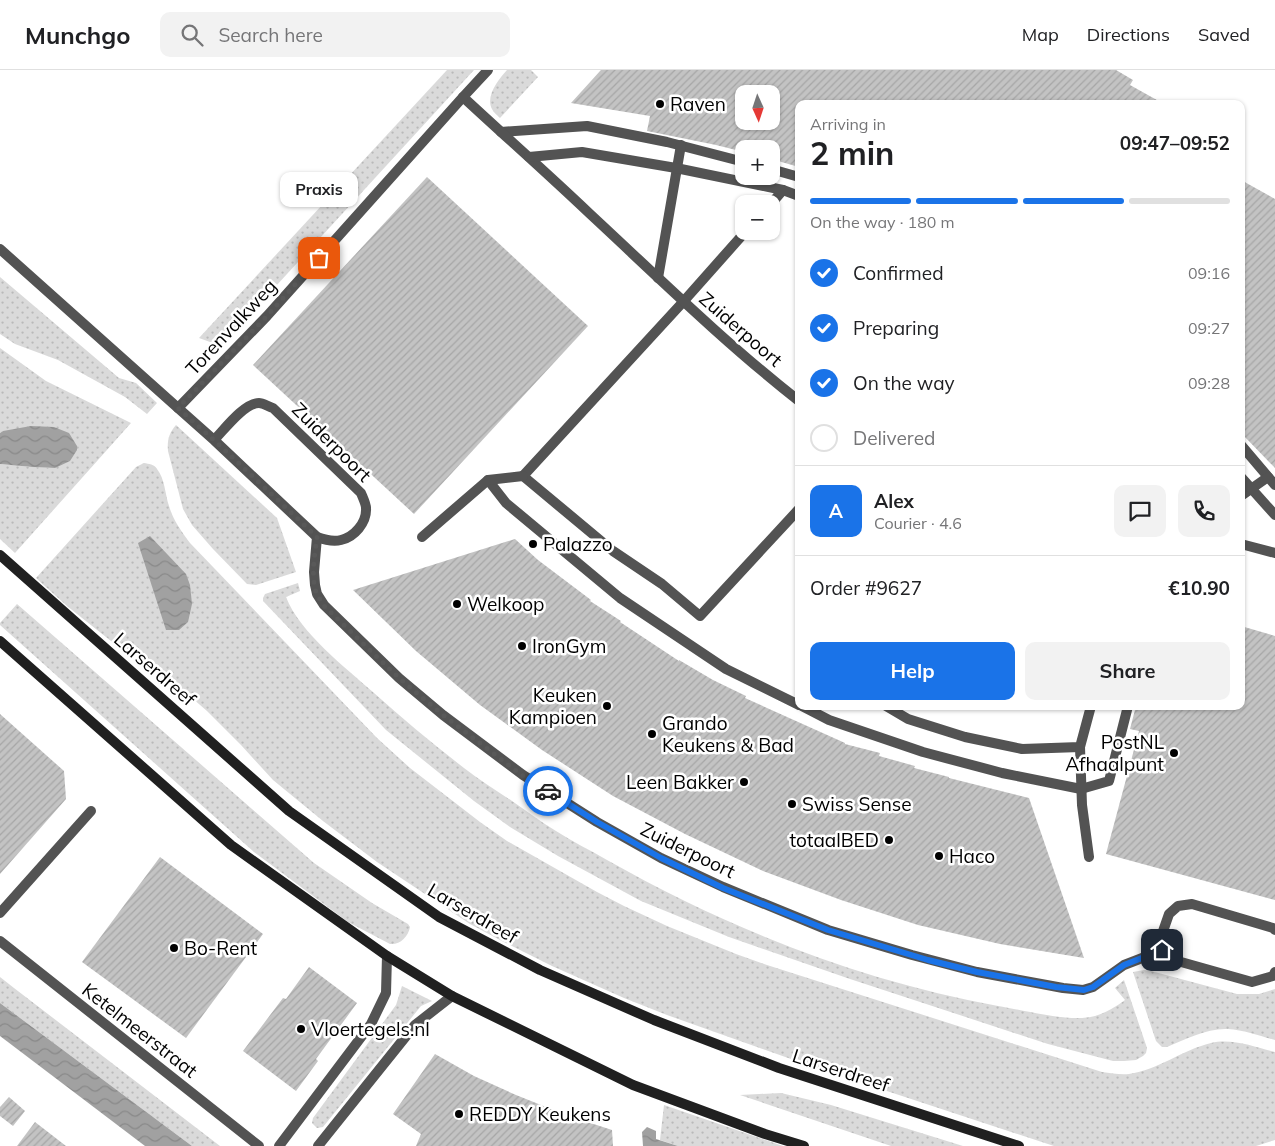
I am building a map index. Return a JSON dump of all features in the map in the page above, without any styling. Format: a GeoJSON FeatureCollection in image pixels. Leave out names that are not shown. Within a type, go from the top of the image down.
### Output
{"type":"FeatureCollection","features":[{"type":"Feature","properties":{"kind":"main road","name":"Larserdreef"},"geometry":{"type":"LineString","coordinates":[[0,555],[289,811],[439,917],[540,970],[654,1020],[779,1068],[1019,1146]]}},
{"type":"Feature","properties":{"kind":"main road"},"geometry":{"type":"LineString","coordinates":[[0,641],[231,845],[387,956],[452,996],[632,1085],[804,1146]]}},
{"type":"Feature","properties":{"kind":"street","name":"Torenvalkweg"},"geometry":{"type":"LineString","coordinates":[[178,408],[267,316],[488,70]]}},
{"type":"Feature","properties":{"kind":"street","name":"Zuiderpoort"},"geometry":{"type":"LineString","coordinates":[[463,97],[684,302],[769,378],[795,398]]}},
{"type":"Feature","properties":{"kind":"street"},"geometry":{"type":"LineString","coordinates":[[502,132],[588,126],[681,145],[735,160]]}},
{"type":"Feature","properties":{"kind":"street"},"geometry":{"type":"LineString","coordinates":[[658,278],[681,145]]}},
{"type":"Feature","properties":{"kind":"street"},"geometry":{"type":"LineString","coordinates":[[529,157],[582,152],[676,168],[783,190],[795,194]]}},
{"type":"Feature","properties":{"kind":"street"},"geometry":{"type":"LineString","coordinates":[[780,172],[795,176]]}},
{"type":"Feature","properties":{"kind":"street"},"geometry":{"type":"LineString","coordinates":[[779,195],[783,190]]}},
{"type":"Feature","properties":{"kind":"street","name":"Zuiderpoort"},"geometry":{"type":"LineString","coordinates":[[684,302],[738,240]]}},
{"type":"Feature","properties":{"kind":"street"},"geometry":{"type":"LineString","coordinates":[[0,249],[214,440],[317,537]]}},
{"type":"Feature","properties":{"kind":"street"},"geometry":{"type":"LineString","coordinates":[[422,537],[488,480],[523,476],[684,302]]}},
{"type":"Feature","properties":{"kind":"street","name":"Zuiderpoort"},"geometry":{"type":"LineString","coordinates":[[214,440],[249,406],[259,403],[274,408],[361,493],[366,508],[363,524],[351,536],[341,540],[327,541],[317,537],[314,572],[317,594],[324,606],[399,678],[443,715],[523,776],[597,822],[661,858],[723,888],[828,930],[977,972],[1056,987],[1084,990],[1093,987],[1124,965],[1162,950]]}},
{"type":"Feature","properties":{"kind":"street"},"geometry":{"type":"LineString","coordinates":[[1245,451],[1272,481],[1252,488],[1245,493]]}},
{"type":"Feature","properties":{"kind":"street"},"geometry":{"type":"LineString","coordinates":[[523,476],[613,551],[662,584],[700,616],[795,514]]}},
{"type":"Feature","properties":{"kind":"street"},"geometry":{"type":"LineString","coordinates":[[488,480],[506,503],[620,598],[726,669],[795,703]]}},
{"type":"Feature","properties":{"kind":"street"},"geometry":{"type":"LineString","coordinates":[[1245,480],[1275,515]]}},
{"type":"Feature","properties":{"kind":"street"},"geometry":{"type":"LineString","coordinates":[[1245,545],[1275,553]]}},
{"type":"Feature","properties":{"kind":"street"},"geometry":{"type":"LineString","coordinates":[[810,710],[829,720],[923,752],[1002,773],[1081,788],[1109,781],[1127,710]]}},
{"type":"Feature","properties":{"kind":"street"},"geometry":{"type":"LineString","coordinates":[[893,710],[908,719],[965,737],[1022,749],[1080,747]]}},
{"type":"Feature","properties":{"kind":"street"},"geometry":{"type":"LineString","coordinates":[[1089,710],[1080,747],[1082,805],[1089,857]]}},
{"type":"Feature","properties":{"kind":"street"},"geometry":{"type":"LineString","coordinates":[[0,913],[91,811]]}},
{"type":"Feature","properties":{"kind":"street"},"geometry":{"type":"LineString","coordinates":[[1275,930],[1192,904],[1178,906],[1169,914],[1161,938],[1162,950],[1174,960],[1252,982],[1273,976],[1275,972]]}},
{"type":"Feature","properties":{"kind":"street","name":"Ketelmeerstraat"},"geometry":{"type":"LineString","coordinates":[[0,941],[259,1146]]}},
{"type":"Feature","properties":{"kind":"street"},"geometry":{"type":"LineString","coordinates":[[279,1146],[371,1024],[386,993],[387,956]]}},
{"type":"Feature","properties":{"kind":"street"},"geometry":{"type":"LineString","coordinates":[[318,1146],[415,1025],[452,996]]}},
{"type":"Feature","properties":{"kind":"shaded area"},"geometry":{"type":"Polygon","coordinates":[[[447,70],[474,70],[221,346],[199,338],[447,70]]]}},
{"type":"Feature","properties":{"kind":"shaded area"},"geometry":{"type":"Polygon","coordinates":[[[507,70],[531,70],[538,77],[500,118],[493,110],[490,99],[494,88],[507,70]]]}},
{"type":"Feature","properties":{"kind":"shaded area"},"geometry":{"type":"Polygon","coordinates":[[[0,277],[119,378],[136,383],[157,403],[147,414],[125,397],[58,360],[15,344],[0,334],[0,277]]]}},
{"type":"Feature","properties":{"kind":"shaded area"},"geometry":{"type":"Polygon","coordinates":[[[0,348],[46,381],[131,423],[15,553],[0,539],[0,464],[55,468],[3,431],[0,433],[0,348]]]}},
{"type":"Feature","properties":{"kind":"shaded area"},"geometry":{"type":"Polygon","coordinates":[[[176,425],[277,518],[296,572],[256,585],[247,584],[192,525],[183,509],[168,451],[169,437],[176,425]]]}},
{"type":"Feature","properties":{"kind":"shaded area"},"geometry":{"type":"Polygon","coordinates":[[[144,463],[151,464],[160,473],[173,516],[180,530],[190,543],[377,738],[410,768],[507,841],[624,906],[736,954],[1102,1072],[1126,1074],[1140,1072],[1200,1046],[1219,1042],[1243,1044],[1275,1052],[1275,1140],[1256,1146],[1054,1146],[808,1065],[667,1015],[552,966],[470,924],[377,862],[323,821],[273,780],[207,711],[140,653],[116,645],[67,606],[36,578],[136,467],[144,463]]]}},
{"type":"Feature","properties":{"kind":"shaded area"},"geometry":{"type":"Polygon","coordinates":[[[298,583],[300,591],[286,597],[302,624],[324,649],[441,750],[545,824],[575,842],[653,885],[748,930],[846,967],[947,995],[1047,1015],[1085,1018],[1103,1013],[1125,1000],[1115,988],[1124,980],[1147,1048],[1146,1053],[1136,1060],[1113,1061],[1048,1044],[850,979],[729,937],[641,901],[558,856],[510,827],[474,801],[386,730],[263,601],[265,594],[298,583]]]}},
{"type":"Feature","properties":{"kind":"shaded area"},"geometry":{"type":"Polygon","coordinates":[[[17,604],[314,863],[372,903],[408,924],[410,927],[405,937],[400,942],[390,944],[348,922],[254,852],[0,625],[17,604]]]}},
{"type":"Feature","properties":{"kind":"shaded area"},"geometry":{"type":"Polygon","coordinates":[[[1144,970],[1237,994],[1259,994],[1275,989],[1275,1040],[1252,1033],[1220,1029],[1204,1032],[1167,1047],[1162,1047],[1156,1041],[1133,972],[1144,970]]]}},
{"type":"Feature","properties":{"kind":"shaded area"},"geometry":{"type":"Polygon","coordinates":[[[0,977],[220,1146],[192,1146],[0,1003],[0,977]]]}},
{"type":"Feature","properties":{"kind":"shaded area"},"geometry":{"type":"Polygon","coordinates":[[[402,986],[432,1001],[421,1006],[323,1127],[317,1128],[312,1123],[313,1118],[396,1005],[402,986]]]}},
{"type":"Feature","properties":{"kind":"shaded area"},"geometry":{"type":"Polygon","coordinates":[[[781,1093],[831,1105],[963,1146],[891,1146],[740,1095],[781,1093]]]}},
{"type":"Feature","properties":{"kind":"shaded area"},"geometry":{"type":"Polygon","coordinates":[[[664,1105],[783,1146],[678,1146],[660,1140],[664,1105]]]}},
{"type":"Feature","properties":{"kind":"water"},"geometry":{"type":"Polygon","coordinates":[[[31,426],[54,427],[69,433],[77,446],[77,450],[70,461],[55,468],[0,464],[0,433],[31,426]]]}},
{"type":"Feature","properties":{"kind":"water"},"geometry":{"type":"Polygon","coordinates":[[[150,536],[186,574],[190,585],[192,604],[188,622],[179,630],[166,630],[138,543],[150,536]]]}},
{"type":"Feature","properties":{"kind":"water"},"geometry":{"type":"Polygon","coordinates":[[[0,1003],[192,1146],[145,1146],[0,1036],[0,1003]]]}},
{"type":"Feature","properties":{"kind":"water"},"geometry":{"type":"Polygon","coordinates":[[[647,1127],[656,1131],[656,1139],[678,1146],[643,1146],[642,1132],[647,1127]]]}},
{"type":"Feature","properties":{"kind":"building"},"geometry":{"type":"Polygon","coordinates":[[[601,70],[1116,70],[1133,80],[1130,85],[1157,100],[795,100],[795,166],[780,162],[780,140],[735,140],[735,150],[647,131],[650,116],[571,103],[601,70]]]}},
{"type":"Feature","properties":{"kind":"building"},"geometry":{"type":"Polygon","coordinates":[[[427,177],[588,326],[414,514],[253,365],[427,177]]]}},
{"type":"Feature","properties":{"kind":"building"},"geometry":{"type":"Polygon","coordinates":[[[1245,182],[1275,199],[1275,468],[1245,437],[1245,182]]]}},
{"type":"Feature","properties":{"kind":"building"},"geometry":{"type":"Polygon","coordinates":[[[515,539],[538,560],[620,622],[679,661],[746,696],[745,698],[845,744],[880,753],[879,756],[949,778],[1029,798],[1084,958],[1000,944],[918,925],[841,900],[763,871],[685,834],[613,796],[542,750],[480,705],[416,651],[353,590],[515,539]]]}},
{"type":"Feature","properties":{"kind":"building"},"geometry":{"type":"Polygon","coordinates":[[[1245,627],[1275,636],[1275,900],[1106,854],[1139,731],[1130,729],[1135,710],[1245,710],[1245,627]]]}},
{"type":"Feature","properties":{"kind":"building"},"geometry":{"type":"Polygon","coordinates":[[[0,714],[64,771],[66,799],[0,874],[0,714]]]}},
{"type":"Feature","properties":{"kind":"building"},"geometry":{"type":"Polygon","coordinates":[[[160,857],[263,934],[186,1038],[82,962],[160,857]]]}},
{"type":"Feature","properties":{"kind":"building"},"geometry":{"type":"Polygon","coordinates":[[[309,967],[357,1003],[316,1059],[318,1061],[296,1091],[243,1051],[283,998],[286,999],[309,967]]]}},
{"type":"Feature","properties":{"kind":"building"},"geometry":{"type":"Polygon","coordinates":[[[435,1054],[474,1076],[516,1095],[566,1115],[612,1130],[613,1146],[416,1146],[421,1134],[393,1114],[435,1054]]]}},
{"type":"Feature","properties":{"kind":"building"},"geometry":{"type":"Polygon","coordinates":[[[9,1097],[25,1111],[13,1126],[0,1116],[0,1107],[9,1097]]]}},
{"type":"Feature","properties":{"kind":"building"},"geometry":{"type":"Polygon","coordinates":[[[35,1122],[66,1146],[17,1146],[35,1122]]]}},
{"type":"Feature","properties":{"kind":"way so far"},"geometry":{"type":"LineString","coordinates":[[319,258],[267,316],[178,408],[317,537],[314,572],[315,584],[317,594],[324,606],[399,678],[443,715],[523,776],[548,791]]}},
{"type":"Feature","properties":{"kind":"place","name":"Raven"},"geometry":{"type":"Point","coordinates":[660,104]}},
{"type":"Feature","properties":{"kind":"place","name":"Praxis"},"geometry":{"type":"Point","coordinates":[319,258]}},
{"type":"Feature","properties":{"kind":"place","name":"Palazzo"},"geometry":{"type":"Point","coordinates":[533,544]}},
{"type":"Feature","properties":{"kind":"place","name":"Welkoop"},"geometry":{"type":"Point","coordinates":[457,604]}},
{"type":"Feature","properties":{"kind":"place","name":"IronGym"},"geometry":{"type":"Point","coordinates":[522,646]}},
{"type":"Feature","properties":{"kind":"place","name":"Keuken Kampioen"},"geometry":{"type":"Point","coordinates":[607,706]}},
{"type":"Feature","properties":{"kind":"place","name":"Grando Keukens & Bad"},"geometry":{"type":"Point","coordinates":[652,734]}},
{"type":"Feature","properties":{"kind":"place","name":"PostNL Afhaalpunt"},"geometry":{"type":"Point","coordinates":[1174,753]}},
{"type":"Feature","properties":{"kind":"place","name":"Leen Bakker"},"geometry":{"type":"Point","coordinates":[744,782]}},
{"type":"Feature","properties":{"kind":"place","name":"Swiss Sense"},"geometry":{"type":"Point","coordinates":[792,804]}},
{"type":"Feature","properties":{"kind":"place","name":"totaalBED"},"geometry":{"type":"Point","coordinates":[889,840]}},
{"type":"Feature","properties":{"kind":"place","name":"Haco"},"geometry":{"type":"Point","coordinates":[939,856]}},
{"type":"Feature","properties":{"kind":"place","name":"Bo-Rent"},"geometry":{"type":"Point","coordinates":[174,948]}},
{"type":"Feature","properties":{"kind":"place","name":"Vloertegels.nl"},"geometry":{"type":"Point","coordinates":[301,1029]}},
{"type":"Feature","properties":{"kind":"place","name":"REDDY Keukens"},"geometry":{"type":"Point","coordinates":[459,1114]}},
{"type":"Feature","properties":{"kind":"route"},"geometry":{"type":"LineString","coordinates":[[548,791],[597,822],[661,858],[723,888],[828,930],[928,960],[977,972],[1073,990],[1084,990],[1093,987],[1124,965],[1162,950]]}}]}
